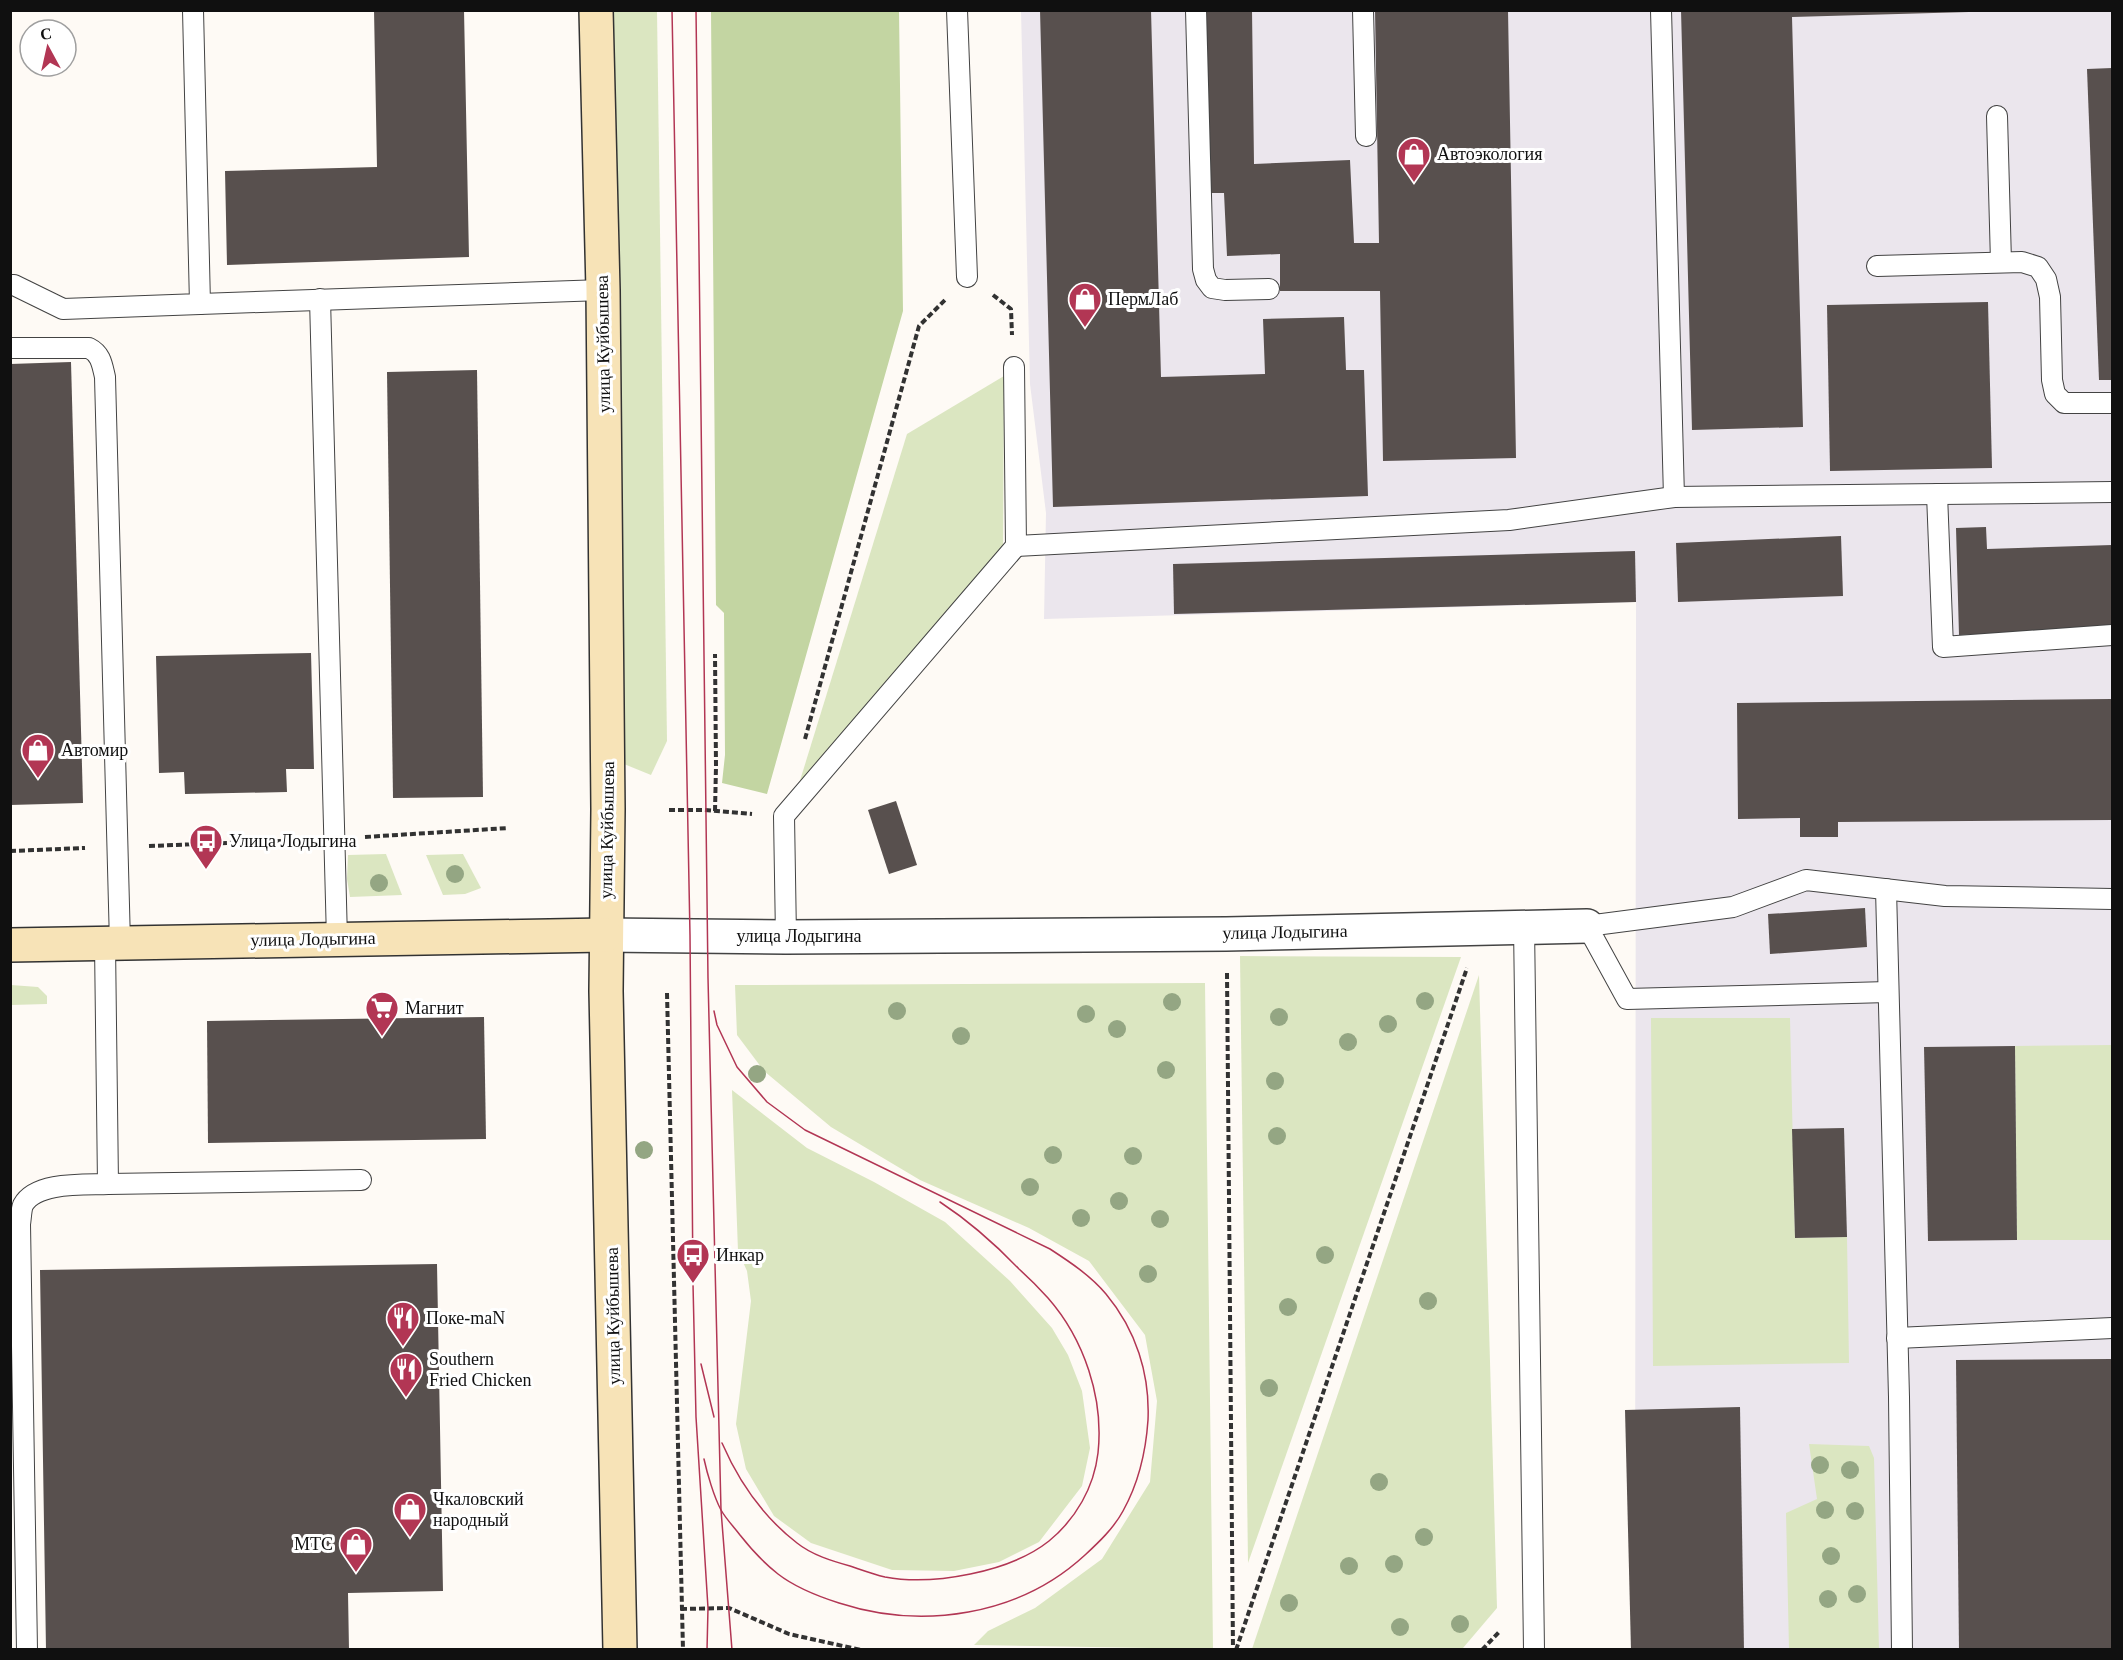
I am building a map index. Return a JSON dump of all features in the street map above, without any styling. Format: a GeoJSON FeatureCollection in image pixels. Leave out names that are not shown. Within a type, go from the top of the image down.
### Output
{"type":"FeatureCollection","features":[{"type":"Feature","properties":{"kind":"main road","name":"улица Куйбышева"},"geometry":{"type":"LineString","coordinates":[[596,10],[603,290],[608,798],[605,935],[620,1650]]}},
{"type":"Feature","properties":{"kind":"main road","name":"улица Лодыгина"},"geometry":{"type":"LineString","coordinates":[[10,945],[605,935]]}},
{"type":"Feature","properties":{"kind":"street","name":"улица Лодыгина"},"geometry":{"type":"LineString","coordinates":[[605,935],[1226,934],[1587,926]]}},
{"type":"Feature","properties":{"kind":"lane"},"geometry":{"type":"LineString","coordinates":[[193,10],[200,304]]}},
{"type":"Feature","properties":{"kind":"lane"},"geometry":{"type":"LineString","coordinates":[[957,10],[967,277]]}},
{"type":"Feature","properties":{"kind":"lane"},"geometry":{"type":"LineString","coordinates":[[1196,10],[1203,269],[1206,280],[1212,288],[1269,289]]}},
{"type":"Feature","properties":{"kind":"lane"},"geometry":{"type":"LineString","coordinates":[[1363,10],[1366,136]]}},
{"type":"Feature","properties":{"kind":"lane"},"geometry":{"type":"LineString","coordinates":[[1661,10],[1674,497]]}},
{"type":"Feature","properties":{"kind":"lane"},"geometry":{"type":"LineString","coordinates":[[1997,116],[2001,262]]}},
{"type":"Feature","properties":{"kind":"lane"},"geometry":{"type":"LineString","coordinates":[[1877,266],[2022,262],[2038,267],[2046,279],[2050,297],[2052,380],[2055,394],[2064,403],[2112,403]]}},
{"type":"Feature","properties":{"kind":"lane"},"geometry":{"type":"LineString","coordinates":[[10,285],[63,309],[603,290]]}},
{"type":"Feature","properties":{"kind":"lane"},"geometry":{"type":"LineString","coordinates":[[320,299],[337,939]]}},
{"type":"Feature","properties":{"kind":"lane"},"geometry":{"type":"LineString","coordinates":[[10,348],[89,348],[97,352],[102,363],[105,400],[117,847],[112,943],[108,1184]]}},
{"type":"Feature","properties":{"kind":"lane"},"geometry":{"type":"LineString","coordinates":[[786,936],[784,816],[1016,546],[1014,367]]}},
{"type":"Feature","properties":{"kind":"lane"},"geometry":{"type":"LineString","coordinates":[[1016,546],[1509,520],[1674,497],[2112,492]]}},
{"type":"Feature","properties":{"kind":"lane"},"geometry":{"type":"LineString","coordinates":[[1937,494],[1943,647],[2112,635]]}},
{"type":"Feature","properties":{"kind":"lane"},"geometry":{"type":"LineString","coordinates":[[1888,992],[1627,999],[1587,926],[1733,907],[1806,880],[1945,896],[2112,899]]}},
{"type":"Feature","properties":{"kind":"lane"},"geometry":{"type":"LineString","coordinates":[[1886,889],[1902,1650]]}},
{"type":"Feature","properties":{"kind":"lane"},"geometry":{"type":"LineString","coordinates":[[1524,926],[1534,1650]]}},
{"type":"Feature","properties":{"kind":"lane"},"geometry":{"type":"LineString","coordinates":[[27,1650],[20,1224],[24,1205],[37,1193],[62,1185],[361,1180]]}},
{"type":"Feature","properties":{"kind":"lane"},"geometry":{"type":"LineString","coordinates":[[1897,1338],[2112,1328]]}},
{"type":"Feature","properties":{"kind":"path"},"geometry":{"type":"LineString","coordinates":[[967,277],[1011,309],[1014,367]]}},
{"type":"Feature","properties":{"kind":"path"},"geometry":{"type":"LineString","coordinates":[[803,748],[919,326]]}},
{"type":"Feature","properties":{"kind":"path"},"geometry":{"type":"LineString","coordinates":[[715,654],[715,811]]}},
{"type":"Feature","properties":{"kind":"path"},"geometry":{"type":"LineString","coordinates":[[669,810],[784,816]]}},
{"type":"Feature","properties":{"kind":"path"},"geometry":{"type":"LineString","coordinates":[[10,851],[335,838],[508,828]]}},
{"type":"Feature","properties":{"kind":"path"},"geometry":{"type":"LineString","coordinates":[[1234,1650],[1480,928]]}},
{"type":"Feature","properties":{"kind":"path"},"geometry":{"type":"LineString","coordinates":[[1226,934],[1234,1650]]}},
{"type":"Feature","properties":{"kind":"path"},"geometry":{"type":"LineString","coordinates":[[667,993],[683,1650]]}},
{"type":"Feature","properties":{"kind":"path"},"geometry":{"type":"LineString","coordinates":[[681,1609],[729,1608],[789,1634],[861,1650]]}},
{"type":"Feature","properties":{"kind":"shaded area"},"geometry":{"type":"Polygon","coordinates":[[[1021,11],[2112,11],[2112,1649],[1635,1649],[1636,602],[1044,619],[1046,513],[1030,384],[1021,11]]]}},
{"type":"Feature","properties":{"kind":"green space"},"geometry":{"type":"Polygon","coordinates":[[[612,11],[657,11],[667,741],[651,775],[624,764],[612,11]]]}},
{"type":"Feature","properties":{"kind":"green space"},"geometry":{"type":"Polygon","coordinates":[[[711,11],[899,11],[903,311],[767,794],[722,783],[725,755],[724,613],[716,605],[711,11]]]}},
{"type":"Feature","properties":{"kind":"green space"},"geometry":{"type":"Polygon","coordinates":[[[1004,376],[1003,552],[798,787],[907,434],[1004,376]]]}},
{"type":"Feature","properties":{"kind":"green space"},"geometry":{"type":"Polygon","coordinates":[[[386,854],[402,895],[350,897],[347,879],[348,855],[386,854]]]}},
{"type":"Feature","properties":{"kind":"green space"},"geometry":{"type":"Polygon","coordinates":[[[463,854],[481,888],[465,894],[443,895],[426,855],[463,854]]]}},
{"type":"Feature","properties":{"kind":"green space"},"geometry":{"type":"Polygon","coordinates":[[[1240,956],[1461,957],[1248,1563],[1240,956]]]}},
{"type":"Feature","properties":{"kind":"green space"},"geometry":{"type":"Polygon","coordinates":[[[1479,975],[1497,1608],[1463,1648],[1252,1649],[1479,975]]]}},
{"type":"Feature","properties":{"kind":"green space"},"geometry":{"type":"Polygon","coordinates":[[[1205,983],[1213,1649],[974,1645],[988,1631],[1035,1608],[1102,1559],[1150,1482],[1157,1401],[1145,1335],[1089,1261],[1029,1228],[920,1180],[831,1127],[764,1071],[737,1035],[735,985],[1205,983]]]}},
{"type":"Feature","properties":{"kind":"green space"},"geometry":{"type":"Polygon","coordinates":[[[11,985],[38,987],[47,996],[47,1004],[11,1005],[11,985]]]}},
{"type":"Feature","properties":{"kind":"green space"},"geometry":{"type":"Polygon","coordinates":[[[1651,1018],[1790,1018],[1795,1238],[1847,1237],[1849,1363],[1653,1366],[1651,1018]]]}},
{"type":"Feature","properties":{"kind":"green space"},"geometry":{"type":"Polygon","coordinates":[[[2112,1045],[2112,1240],[2017,1240],[2015,1046],[2112,1045]]]}},
{"type":"Feature","properties":{"kind":"green space"},"geometry":{"type":"Polygon","coordinates":[[[732,1090],[807,1148],[945,1222],[1010,1281],[1052,1328],[1068,1355],[1082,1391],[1090,1448],[1082,1486],[1039,1542],[999,1562],[954,1571],[892,1570],[811,1543],[774,1516],[746,1469],[736,1424],[751,1301],[747,1271],[738,1251],[732,1090]]]}},
{"type":"Feature","properties":{"kind":"green space"},"geometry":{"type":"Polygon","coordinates":[[[1809,1444],[1869,1446],[1874,1458],[1879,1649],[1789,1649],[1786,1513],[1817,1499],[1809,1444]]]}},
{"type":"Feature","properties":{"kind":"building"},"geometry":{"type":"Polygon","coordinates":[[[374,10],[464,10],[469,257],[227,265],[225,171],[377,167],[374,10]]]}},
{"type":"Feature","properties":{"kind":"building"},"geometry":{"type":"Polygon","coordinates":[[[1040,10],[1151,10],[1161,377],[1265,374],[1263,319],[1344,317],[1346,370],[1364,370],[1368,496],[1053,507],[1040,10]]]}},
{"type":"Feature","properties":{"kind":"building"},"geometry":{"type":"Polygon","coordinates":[[[1204,10],[1252,10],[1254,164],[1350,160],[1354,243],[1379,243],[1375,10],[1508,10],[1516,458],[1383,461],[1380,291],[1280,291],[1280,254],[1227,256],[1224,193],[1207,193],[1204,10]]]}},
{"type":"Feature","properties":{"kind":"building"},"geometry":{"type":"Polygon","coordinates":[[[1681,10],[1969,10],[1969,12],[1792,17],[1803,427],[1692,430],[1681,10]]]}},
{"type":"Feature","properties":{"kind":"building"},"geometry":{"type":"Polygon","coordinates":[[[2112,68],[2112,380],[2099,380],[2087,69],[2112,68]]]}},
{"type":"Feature","properties":{"kind":"building"},"geometry":{"type":"Polygon","coordinates":[[[1988,302],[1992,468],[1830,471],[1827,305],[1988,302]]]}},
{"type":"Feature","properties":{"kind":"building"},"geometry":{"type":"Polygon","coordinates":[[[71,362],[83,803],[10,805],[10,364],[71,362]]]}},
{"type":"Feature","properties":{"kind":"building"},"geometry":{"type":"Polygon","coordinates":[[[477,370],[483,797],[393,798],[387,372],[477,370]]]}},
{"type":"Feature","properties":{"kind":"building"},"geometry":{"type":"Polygon","coordinates":[[[1986,527],[1987,549],[2112,545],[2112,630],[1959,635],[1956,528],[1986,527]]]}},
{"type":"Feature","properties":{"kind":"building"},"geometry":{"type":"Polygon","coordinates":[[[1841,536],[1843,596],[1678,602],[1676,543],[1841,536]]]}},
{"type":"Feature","properties":{"kind":"building"},"geometry":{"type":"Polygon","coordinates":[[[1635,551],[1636,602],[1174,614],[1173,564],[1635,551]]]}},
{"type":"Feature","properties":{"kind":"building"},"geometry":{"type":"Polygon","coordinates":[[[311,653],[314,769],[286,769],[287,792],[185,794],[184,772],[159,773],[156,656],[311,653]]]}},
{"type":"Feature","properties":{"kind":"building"},"geometry":{"type":"Polygon","coordinates":[[[2112,699],[2112,820],[1838,822],[1838,837],[1800,837],[1800,818],[1738,819],[1737,703],[2112,699]]]}},
{"type":"Feature","properties":{"kind":"building"},"geometry":{"type":"Polygon","coordinates":[[[896,801],[917,865],[889,874],[868,810],[896,801]]]}},
{"type":"Feature","properties":{"kind":"building"},"geometry":{"type":"Polygon","coordinates":[[[1865,908],[1867,947],[1770,954],[1768,914],[1865,908]]]}},
{"type":"Feature","properties":{"kind":"building"},"geometry":{"type":"Polygon","coordinates":[[[484,1017],[486,1139],[208,1143],[207,1021],[484,1017]]]}},
{"type":"Feature","properties":{"kind":"building"},"geometry":{"type":"Polygon","coordinates":[[[2015,1046],[2017,1240],[1928,1241],[1924,1047],[2015,1046]]]}},
{"type":"Feature","properties":{"kind":"building"},"geometry":{"type":"Polygon","coordinates":[[[1844,1128],[1847,1237],[1795,1238],[1792,1129],[1844,1128]]]}},
{"type":"Feature","properties":{"kind":"building"},"geometry":{"type":"Polygon","coordinates":[[[437,1264],[443,1591],[348,1593],[349,1650],[46,1650],[40,1270],[437,1264]]]}},
{"type":"Feature","properties":{"kind":"building"},"geometry":{"type":"Polygon","coordinates":[[[2112,1359],[2112,1650],[1959,1650],[1956,1360],[2112,1359]]]}},
{"type":"Feature","properties":{"kind":"building"},"geometry":{"type":"Polygon","coordinates":[[[1740,1407],[1744,1650],[1631,1650],[1625,1410],[1740,1407]]]}},
{"type":"Feature","properties":{"kind":"tram line"},"geometry":{"type":"LineString","coordinates":[[672,10],[690,935],[693,1284],[696,1417],[708,1608],[707,1650]]}},
{"type":"Feature","properties":{"kind":"tram line"},"geometry":{"type":"LineString","coordinates":[[696,10],[708,978],[721,1510],[732,1650]]}},
{"type":"Feature","properties":{"kind":"tram line"},"geometry":{"type":"LineString","coordinates":[[704,1459],[713,1492],[723,1513],[758,1556],[785,1579],[839,1603],[871,1611],[936,1616],[968,1612],[1000,1604],[1030,1592],[1059,1576],[1085,1555],[1110,1529],[1128,1501],[1140,1467],[1148,1420],[1144,1369],[1139,1353],[1126,1322],[1094,1281],[1050,1249],[805,1130],[767,1102],[737,1067],[717,1025],[714,1011]]}},
{"type":"Feature","properties":{"kind":"tram line"},"geometry":{"type":"LineString","coordinates":[[722,1443],[744,1485],[762,1510],[784,1533],[809,1551],[822,1557],[885,1577],[925,1580],[970,1574],[1014,1561],[1033,1552],[1059,1532],[1082,1502],[1096,1466],[1098,1411],[1089,1370],[1072,1332],[1048,1298],[981,1233],[940,1202]]}},
{"type":"Feature","properties":{"kind":"tram line"},"geometry":{"type":"LineString","coordinates":[[701,1364],[714,1417]]}},
{"type":"Feature","properties":{"kind":"place","name":"Автоэкология"},"geometry":{"type":"Point","coordinates":[1414,183]}},
{"type":"Feature","properties":{"kind":"place","name":"ПермЛаб"},"geometry":{"type":"Point","coordinates":[1085,328]}},
{"type":"Feature","properties":{"kind":"place","name":"Автомир"},"geometry":{"type":"Point","coordinates":[38,779]}},
{"type":"Feature","properties":{"kind":"place","name":"Улица Лодыгина"},"geometry":{"type":"Point","coordinates":[206,870]}},
{"type":"Feature","properties":{"kind":"place","name":"Магнит"},"geometry":{"type":"Point","coordinates":[382,1037]}},
{"type":"Feature","properties":{"kind":"place","name":"Инкар"},"geometry":{"type":"Point","coordinates":[693,1284]}},
{"type":"Feature","properties":{"kind":"place","name":"Поке-maN"},"geometry":{"type":"Point","coordinates":[403,1347]}},
{"type":"Feature","properties":{"kind":"place","name":"Southern Fried Chicken"},"geometry":{"type":"Point","coordinates":[406,1398]}},
{"type":"Feature","properties":{"kind":"place","name":"Чкаловский народный"},"geometry":{"type":"Point","coordinates":[410,1538]}},
{"type":"Feature","properties":{"kind":"place","name":"МТС"},"geometry":{"type":"Point","coordinates":[356,1573]}}]}
